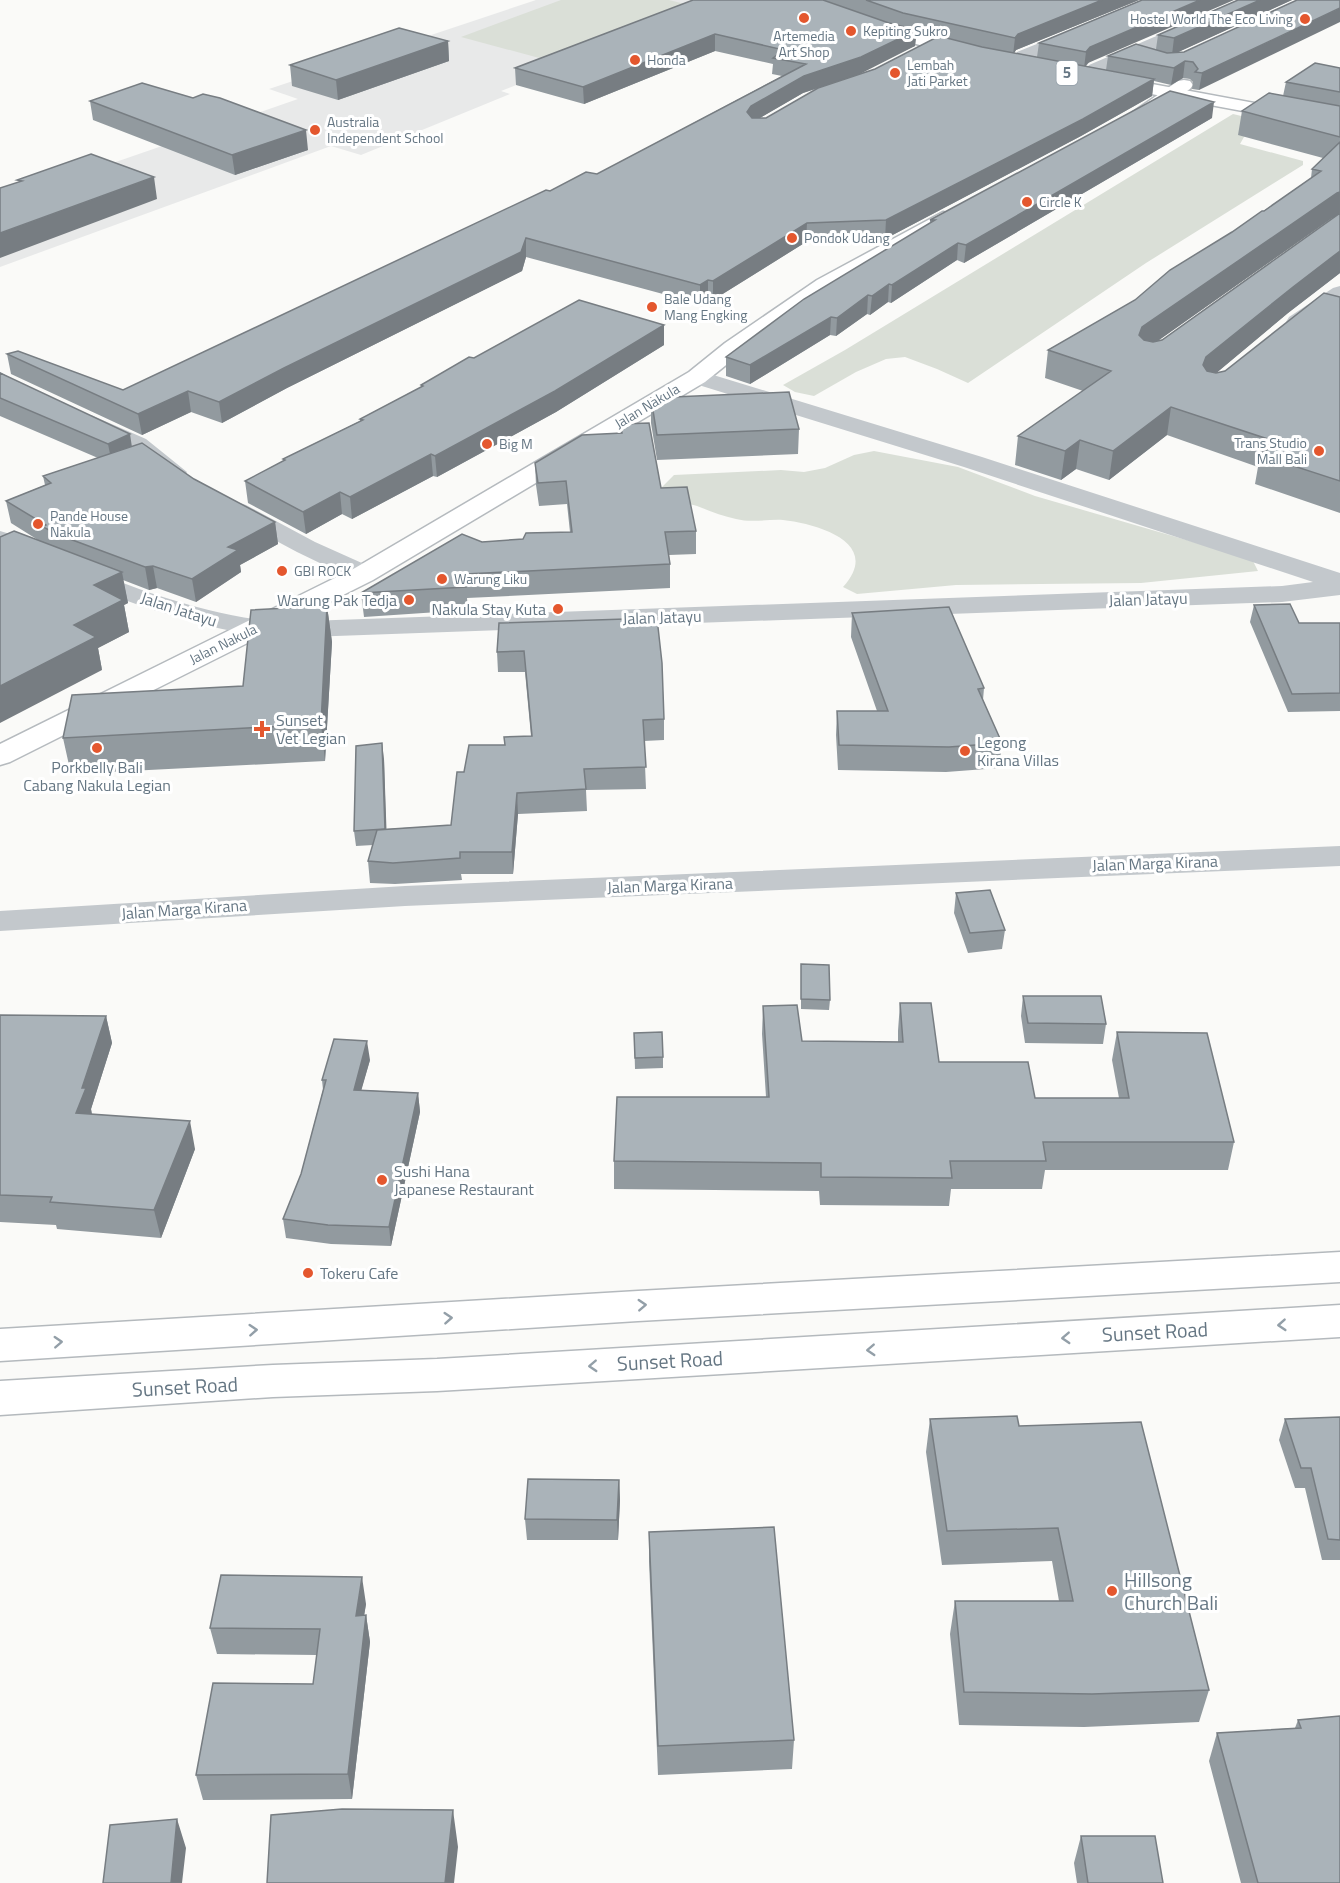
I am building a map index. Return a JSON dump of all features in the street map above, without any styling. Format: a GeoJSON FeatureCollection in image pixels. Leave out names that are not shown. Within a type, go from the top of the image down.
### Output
{"type":"FeatureCollection","features":[{"type":"Feature","properties":{"kind":"main road","name":"5"},"geometry":{"type":"LineString","coordinates":[[799,0],[933,45],[1004,55]]}},
{"type":"Feature","properties":{"kind":"main road","name":"5"},"geometry":{"type":"LineString","coordinates":[[828,0],[908,27],[1004,55],[1049,65]]}},
{"type":"Feature","properties":{"kind":"main road","name":"5"},"geometry":{"type":"LineString","coordinates":[[1340,117],[1179,89],[1076,70],[1157,70],[1179,89],[1340,124]]}},
{"type":"Feature","properties":{"kind":"main road"},"geometry":{"type":"LineString","coordinates":[[1119,125],[1179,89]]}},
{"type":"Feature","properties":{"kind":"main road","name":"Jalan Nakula"},"geometry":{"type":"LineString","coordinates":[[0,756],[364,574],[697,377],[733,348],[824,284],[961,208]]}},
{"type":"Feature","properties":{"kind":"main road"},"geometry":{"type":"LineString","coordinates":[[0,1345],[638,1306],[1340,1267]]}},
{"type":"Feature","properties":{"kind":"main road","name":"Sunset Road"},"geometry":{"type":"LineString","coordinates":[[0,1398],[273,1381],[437,1375],[1340,1321]]}},
{"type":"Feature","properties":{"kind":"street"},"geometry":{"type":"LineString","coordinates":[[1004,55],[1159,0]]}},
{"type":"Feature","properties":{"kind":"street"},"geometry":{"type":"LineString","coordinates":[[1095,69],[1252,0],[1271,5]]}},
{"type":"Feature","properties":{"kind":"street"},"geometry":{"type":"LineString","coordinates":[[912,55],[933,45]]}},
{"type":"Feature","properties":{"kind":"street"},"geometry":{"type":"LineString","coordinates":[[1134,53],[1157,70]]}},
{"type":"Feature","properties":{"kind":"street"},"geometry":{"type":"LineString","coordinates":[[1283,334],[1340,292]]}},
{"type":"Feature","properties":{"kind":"street"},"geometry":{"type":"LineString","coordinates":[[697,377],[974,462],[1301,572],[1340,581]]}},
{"type":"Feature","properties":{"kind":"street"},"geometry":{"type":"LineString","coordinates":[[74,414],[138,444],[208,493],[306,547],[364,574]]}},
{"type":"Feature","properties":{"kind":"street","name":"Jalan Jatayu"},"geometry":{"type":"LineString","coordinates":[[0,539],[76,575],[198,617],[255,628],[307,631],[1282,594],[1340,587]]}},
{"type":"Feature","properties":{"kind":"street","name":"Jalan Marga Kirana"},"geometry":{"type":"LineString","coordinates":[[0,921],[428,894],[1340,856]]}},
{"type":"Feature","properties":{"kind":"shaded area","name":"Australia Independent School"},"geometry":{"type":"Polygon","coordinates":[[[536,0],[733,0],[501,91],[510,94],[361,155],[331,146],[0,267],[0,202],[298,99],[269,89],[536,0]]]}},
{"type":"Feature","properties":{"kind":"shaded area"},"geometry":{"type":"Polygon","coordinates":[[[561,0],[669,0],[685,4],[543,59],[461,37],[561,0]]]}},
{"type":"Feature","properties":{"kind":"shaded area"},"geometry":{"type":"Polygon","coordinates":[[[1233,114],[1266,122],[1244,137],[1240,144],[1303,161],[1303,165],[1146,263],[968,383],[905,357],[886,359],[856,372],[814,396],[795,392],[783,385],[845,350],[1233,114]]]}},
{"type":"Feature","properties":{"kind":"shaded area"},"geometry":{"type":"Polygon","coordinates":[[[874,451],[958,467],[1035,496],[1252,559],[1258,571],[1141,583],[956,585],[857,594],[843,587],[853,572],[855,559],[851,548],[841,538],[828,531],[783,520],[748,521],[731,518],[673,500],[660,489],[674,475],[781,470],[804,472],[825,468],[854,455],[874,451]]]}},
{"type":"Feature","properties":{"kind":"building"},"geometry":{"type":"Polygon","coordinates":[[[693,0],[823,0],[889,23],[917,30],[861,57],[804,76],[751,106],[747,112],[752,118],[766,118],[818,88],[875,69],[939,36],[982,47],[1154,79],[1083,119],[886,220],[807,223],[713,281],[708,280],[700,285],[526,238],[521,252],[219,402],[188,391],[138,414],[7,354],[18,351],[123,390],[546,190],[550,191],[586,172],[597,174],[806,64],[773,58],[784,50],[715,34],[583,87],[515,68],[693,0]]]}},
{"type":"Feature","properties":{"kind":"building"},"geometry":{"type":"Polygon","coordinates":[[[866,0],[1102,0],[1018,34],[1015,38],[903,13],[866,0]]]}},
{"type":"Feature","properties":{"kind":"building"},"geometry":{"type":"Polygon","coordinates":[[[1142,0],[1200,0],[1090,47],[1086,52],[1039,43],[1142,0]]]}},
{"type":"Feature","properties":{"kind":"building"},"geometry":{"type":"Polygon","coordinates":[[[1238,0],[1260,0],[1174,38],[1158,35],[1238,0]]]}},
{"type":"Feature","properties":{"kind":"building"},"geometry":{"type":"Polygon","coordinates":[[[1297,0],[1340,0],[1340,8],[1202,73],[1195,72],[1198,69],[1193,62],[1185,61],[1174,68],[1108,56],[1136,44],[1167,53],[1184,52],[1297,0]]]}},
{"type":"Feature","properties":{"kind":"building"},"geometry":{"type":"Polygon","coordinates":[[[399,28],[448,41],[336,80],[290,65],[399,28]]]}},
{"type":"Feature","properties":{"kind":"building"},"geometry":{"type":"Polygon","coordinates":[[[1315,63],[1340,68],[1340,92],[1286,82],[1315,63]]]}},
{"type":"Feature","properties":{"kind":"building"},"geometry":{"type":"Polygon","coordinates":[[[142,83],[193,98],[203,94],[220,98],[306,130],[232,155],[90,101],[142,83]]]}},
{"type":"Feature","properties":{"kind":"building"},"geometry":{"type":"Polygon","coordinates":[[[1170,91],[1214,102],[966,245],[958,243],[892,285],[889,284],[872,296],[868,295],[837,318],[831,317],[750,365],[726,357],[804,299],[935,220],[930,220],[1170,91]]]}},
{"type":"Feature","properties":{"kind":"building"},"geometry":{"type":"Polygon","coordinates":[[[1269,93],[1340,106],[1340,137],[1242,111],[1269,93]]]}},
{"type":"Feature","properties":{"kind":"building"},"geometry":{"type":"Polygon","coordinates":[[[1340,142],[1340,192],[1142,327],[1139,335],[1144,340],[1153,342],[1162,340],[1340,213],[1340,251],[1206,357],[1203,365],[1207,371],[1216,373],[1225,371],[1324,293],[1340,297],[1340,481],[1260,455],[1277,442],[1171,407],[1113,451],[1080,440],[1065,451],[1018,436],[1111,371],[1048,350],[1135,300],[1170,270],[1232,232],[1321,171],[1312,169],[1340,142]]]}},
{"type":"Feature","properties":{"kind":"building"},"geometry":{"type":"Polygon","coordinates":[[[91,154],[154,177],[0,233],[0,188],[91,154]]]}},
{"type":"Feature","properties":{"kind":"building"},"geometry":{"type":"Polygon","coordinates":[[[579,300],[664,325],[555,391],[435,456],[431,454],[350,497],[340,492],[303,512],[245,481],[285,460],[283,459],[363,420],[360,419],[423,386],[421,385],[469,357],[474,358],[579,300]]]}},
{"type":"Feature","properties":{"kind":"building"},"geometry":{"type":"Polygon","coordinates":[[[0,373],[130,434],[108,444],[0,398],[0,373]]]}},
{"type":"Feature","properties":{"kind":"building"},"geometry":{"type":"Polygon","coordinates":[[[789,392],[799,429],[657,435],[651,398],[789,392]]]}},
{"type":"Feature","properties":{"kind":"building"},"geometry":{"type":"Polygon","coordinates":[[[649,423],[661,488],[687,487],[696,531],[665,532],[670,564],[466,574],[466,587],[361,593],[462,534],[482,542],[523,539],[526,533],[572,532],[566,481],[538,483],[535,463],[582,435],[622,433],[621,424],[649,423]]]}},
{"type":"Feature","properties":{"kind":"building"},"geometry":{"type":"Polygon","coordinates":[[[142,443],[194,479],[275,522],[228,547],[238,550],[192,579],[153,566],[145,567],[59,535],[43,527],[46,525],[6,501],[51,483],[43,476],[142,443]]]}},
{"type":"Feature","properties":{"kind":"building"},"geometry":{"type":"Polygon","coordinates":[[[14,531],[122,572],[94,585],[123,600],[74,625],[96,637],[0,686],[0,537],[14,531]]]}},
{"type":"Feature","properties":{"kind":"building"},"geometry":{"type":"Polygon","coordinates":[[[1290,604],[1299,623],[1340,623],[1340,693],[1292,694],[1254,605],[1290,604]]]}},
{"type":"Feature","properties":{"kind":"building"},"geometry":{"type":"Polygon","coordinates":[[[327,606],[321,724],[63,738],[72,695],[243,686],[251,610],[327,606]]]}},
{"type":"Feature","properties":{"kind":"building"},"geometry":{"type":"Polygon","coordinates":[[[949,607],[984,688],[978,689],[1002,743],[949,747],[839,745],[837,711],[888,711],[852,613],[949,607]]]}},
{"type":"Feature","properties":{"kind":"building"},"geometry":{"type":"Polygon","coordinates":[[[657,618],[662,663],[664,719],[643,720],[646,767],[584,769],[586,789],[517,793],[512,852],[460,852],[460,858],[393,863],[368,861],[377,830],[451,825],[457,772],[464,772],[469,745],[505,745],[504,737],[532,736],[524,651],[497,652],[499,623],[657,618]]]}},
{"type":"Feature","properties":{"kind":"building"},"geometry":{"type":"Polygon","coordinates":[[[382,743],[385,829],[354,831],[356,746],[382,743]]]}},
{"type":"Feature","properties":{"kind":"building"},"geometry":{"type":"Polygon","coordinates":[[[990,890],[1005,930],[970,933],[956,893],[990,890]]]}},
{"type":"Feature","properties":{"kind":"building"},"geometry":{"type":"Polygon","coordinates":[[[801,964],[829,965],[830,1000],[801,999],[801,964]]]}},
{"type":"Feature","properties":{"kind":"building"},"geometry":{"type":"Polygon","coordinates":[[[1023,996],[1101,996],[1106,1024],[1028,1023],[1023,996]]]}},
{"type":"Feature","properties":{"kind":"building"},"geometry":{"type":"Polygon","coordinates":[[[900,1003],[931,1003],[939,1062],[1028,1062],[1035,1098],[1129,1098],[1117,1032],[1207,1033],[1234,1142],[1043,1142],[1046,1161],[950,1161],[952,1178],[821,1177],[821,1163],[614,1161],[617,1097],[769,1097],[763,1006],[797,1005],[802,1041],[903,1042],[900,1003]]]}},
{"type":"Feature","properties":{"kind":"building"},"geometry":{"type":"Polygon","coordinates":[[[0,1015],[106,1016],[82,1088],[86,1088],[76,1113],[190,1121],[154,1210],[50,1202],[52,1197],[0,1195],[0,1015]]]}},
{"type":"Feature","properties":{"kind":"building"},"geometry":{"type":"Polygon","coordinates":[[[662,1032],[663,1057],[635,1058],[634,1033],[662,1032]]]}},
{"type":"Feature","properties":{"kind":"building"},"geometry":{"type":"Polygon","coordinates":[[[334,1039],[367,1041],[354,1090],[418,1093],[389,1227],[328,1225],[283,1219],[301,1174],[326,1080],[322,1080],[334,1039]]]}},
{"type":"Feature","properties":{"kind":"building"},"geometry":{"type":"Polygon","coordinates":[[[1017,1416],[1019,1426],[1141,1422],[1209,1690],[1092,1694],[964,1692],[955,1601],[1073,1601],[1058,1528],[947,1531],[930,1419],[1017,1416]]]}},
{"type":"Feature","properties":{"kind":"building"},"geometry":{"type":"Polygon","coordinates":[[[1340,1417],[1340,1540],[1328,1539],[1311,1468],[1301,1468],[1285,1419],[1340,1417]]]}},
{"type":"Feature","properties":{"kind":"building"},"geometry":{"type":"Polygon","coordinates":[[[528,1479],[619,1480],[617,1520],[525,1519],[528,1479]]]}},
{"type":"Feature","properties":{"kind":"building"},"geometry":{"type":"Polygon","coordinates":[[[774,1527],[794,1740],[658,1746],[649,1532],[774,1527]]]}},
{"type":"Feature","properties":{"kind":"building"},"geometry":{"type":"Polygon","coordinates":[[[221,1575],[362,1577],[356,1616],[366,1615],[348,1774],[196,1775],[213,1683],[313,1684],[320,1629],[210,1628],[221,1575]]]}},
{"type":"Feature","properties":{"kind":"building"},"geometry":{"type":"Polygon","coordinates":[[[1340,1716],[1340,1883],[1258,1883],[1217,1733],[1301,1728],[1298,1720],[1340,1716]]]}},
{"type":"Feature","properties":{"kind":"building"},"geometry":{"type":"Polygon","coordinates":[[[342,1809],[453,1810],[445,1883],[267,1883],[271,1815],[342,1809]]]}},
{"type":"Feature","properties":{"kind":"building"},"geometry":{"type":"Polygon","coordinates":[[[177,1819],[171,1883],[103,1883],[110,1825],[177,1819]]]}},
{"type":"Feature","properties":{"kind":"building"},"geometry":{"type":"Polygon","coordinates":[[[1081,1836],[1155,1836],[1163,1883],[1088,1883],[1081,1836]]]}},
{"type":"Feature","properties":{"kind":"place","name":"Artemedia Art Shop"},"geometry":{"type":"Point","coordinates":[804,18]}},
{"type":"Feature","properties":{"kind":"place","name":"Hostel World The Eco Living"},"geometry":{"type":"Point","coordinates":[1305,19]}},
{"type":"Feature","properties":{"kind":"place","name":"Kepiting Sukro"},"geometry":{"type":"Point","coordinates":[851,31]}},
{"type":"Feature","properties":{"kind":"place","name":"Honda"},"geometry":{"type":"Point","coordinates":[635,60]}},
{"type":"Feature","properties":{"kind":"place","name":"Lembah Jati Parket"},"geometry":{"type":"Point","coordinates":[895,73]}},
{"type":"Feature","properties":{"kind":"place","name":"Australia Independent School"},"geometry":{"type":"Point","coordinates":[315,130]}},
{"type":"Feature","properties":{"kind":"place","name":"Circle K"},"geometry":{"type":"Point","coordinates":[1027,202]}},
{"type":"Feature","properties":{"kind":"place","name":"Pondok Udang"},"geometry":{"type":"Point","coordinates":[792,238]}},
{"type":"Feature","properties":{"kind":"place","name":"Bale Udang Mang Engking"},"geometry":{"type":"Point","coordinates":[652,307]}},
{"type":"Feature","properties":{"kind":"place","name":"Big M"},"geometry":{"type":"Point","coordinates":[487,444]}},
{"type":"Feature","properties":{"kind":"place","name":"Trans Studio Mall Bali"},"geometry":{"type":"Point","coordinates":[1319,451]}},
{"type":"Feature","properties":{"kind":"place","name":"Pande House Nakula"},"geometry":{"type":"Point","coordinates":[38,524]}},
{"type":"Feature","properties":{"kind":"place","name":"GBI ROCK"},"geometry":{"type":"Point","coordinates":[282,571]}},
{"type":"Feature","properties":{"kind":"place","name":"Warung Liku"},"geometry":{"type":"Point","coordinates":[442,579]}},
{"type":"Feature","properties":{"kind":"place","name":"Warung Pak Tedja"},"geometry":{"type":"Point","coordinates":[409,600]}},
{"type":"Feature","properties":{"kind":"place","name":"Nakula Stay Kuta"},"geometry":{"type":"Point","coordinates":[558,609]}},
{"type":"Feature","properties":{"kind":"place","name":"Sunset Vet Legian"},"geometry":{"type":"Point","coordinates":[262,729]}},
{"type":"Feature","properties":{"kind":"place","name":"Porkbelly Bali Cabang Nakula Legian"},"geometry":{"type":"Point","coordinates":[97,748]}},
{"type":"Feature","properties":{"kind":"place","name":"Legong Kirana Villas"},"geometry":{"type":"Point","coordinates":[965,751]}},
{"type":"Feature","properties":{"kind":"place","name":"Sushi Hana Japanese Restaurant"},"geometry":{"type":"Point","coordinates":[382,1180]}},
{"type":"Feature","properties":{"kind":"place","name":"Tokeru Cafe"},"geometry":{"type":"Point","coordinates":[308,1273]}},
{"type":"Feature","properties":{"kind":"place","name":"Hillsong Church Bali"},"geometry":{"type":"Point","coordinates":[1112,1591]}}]}
